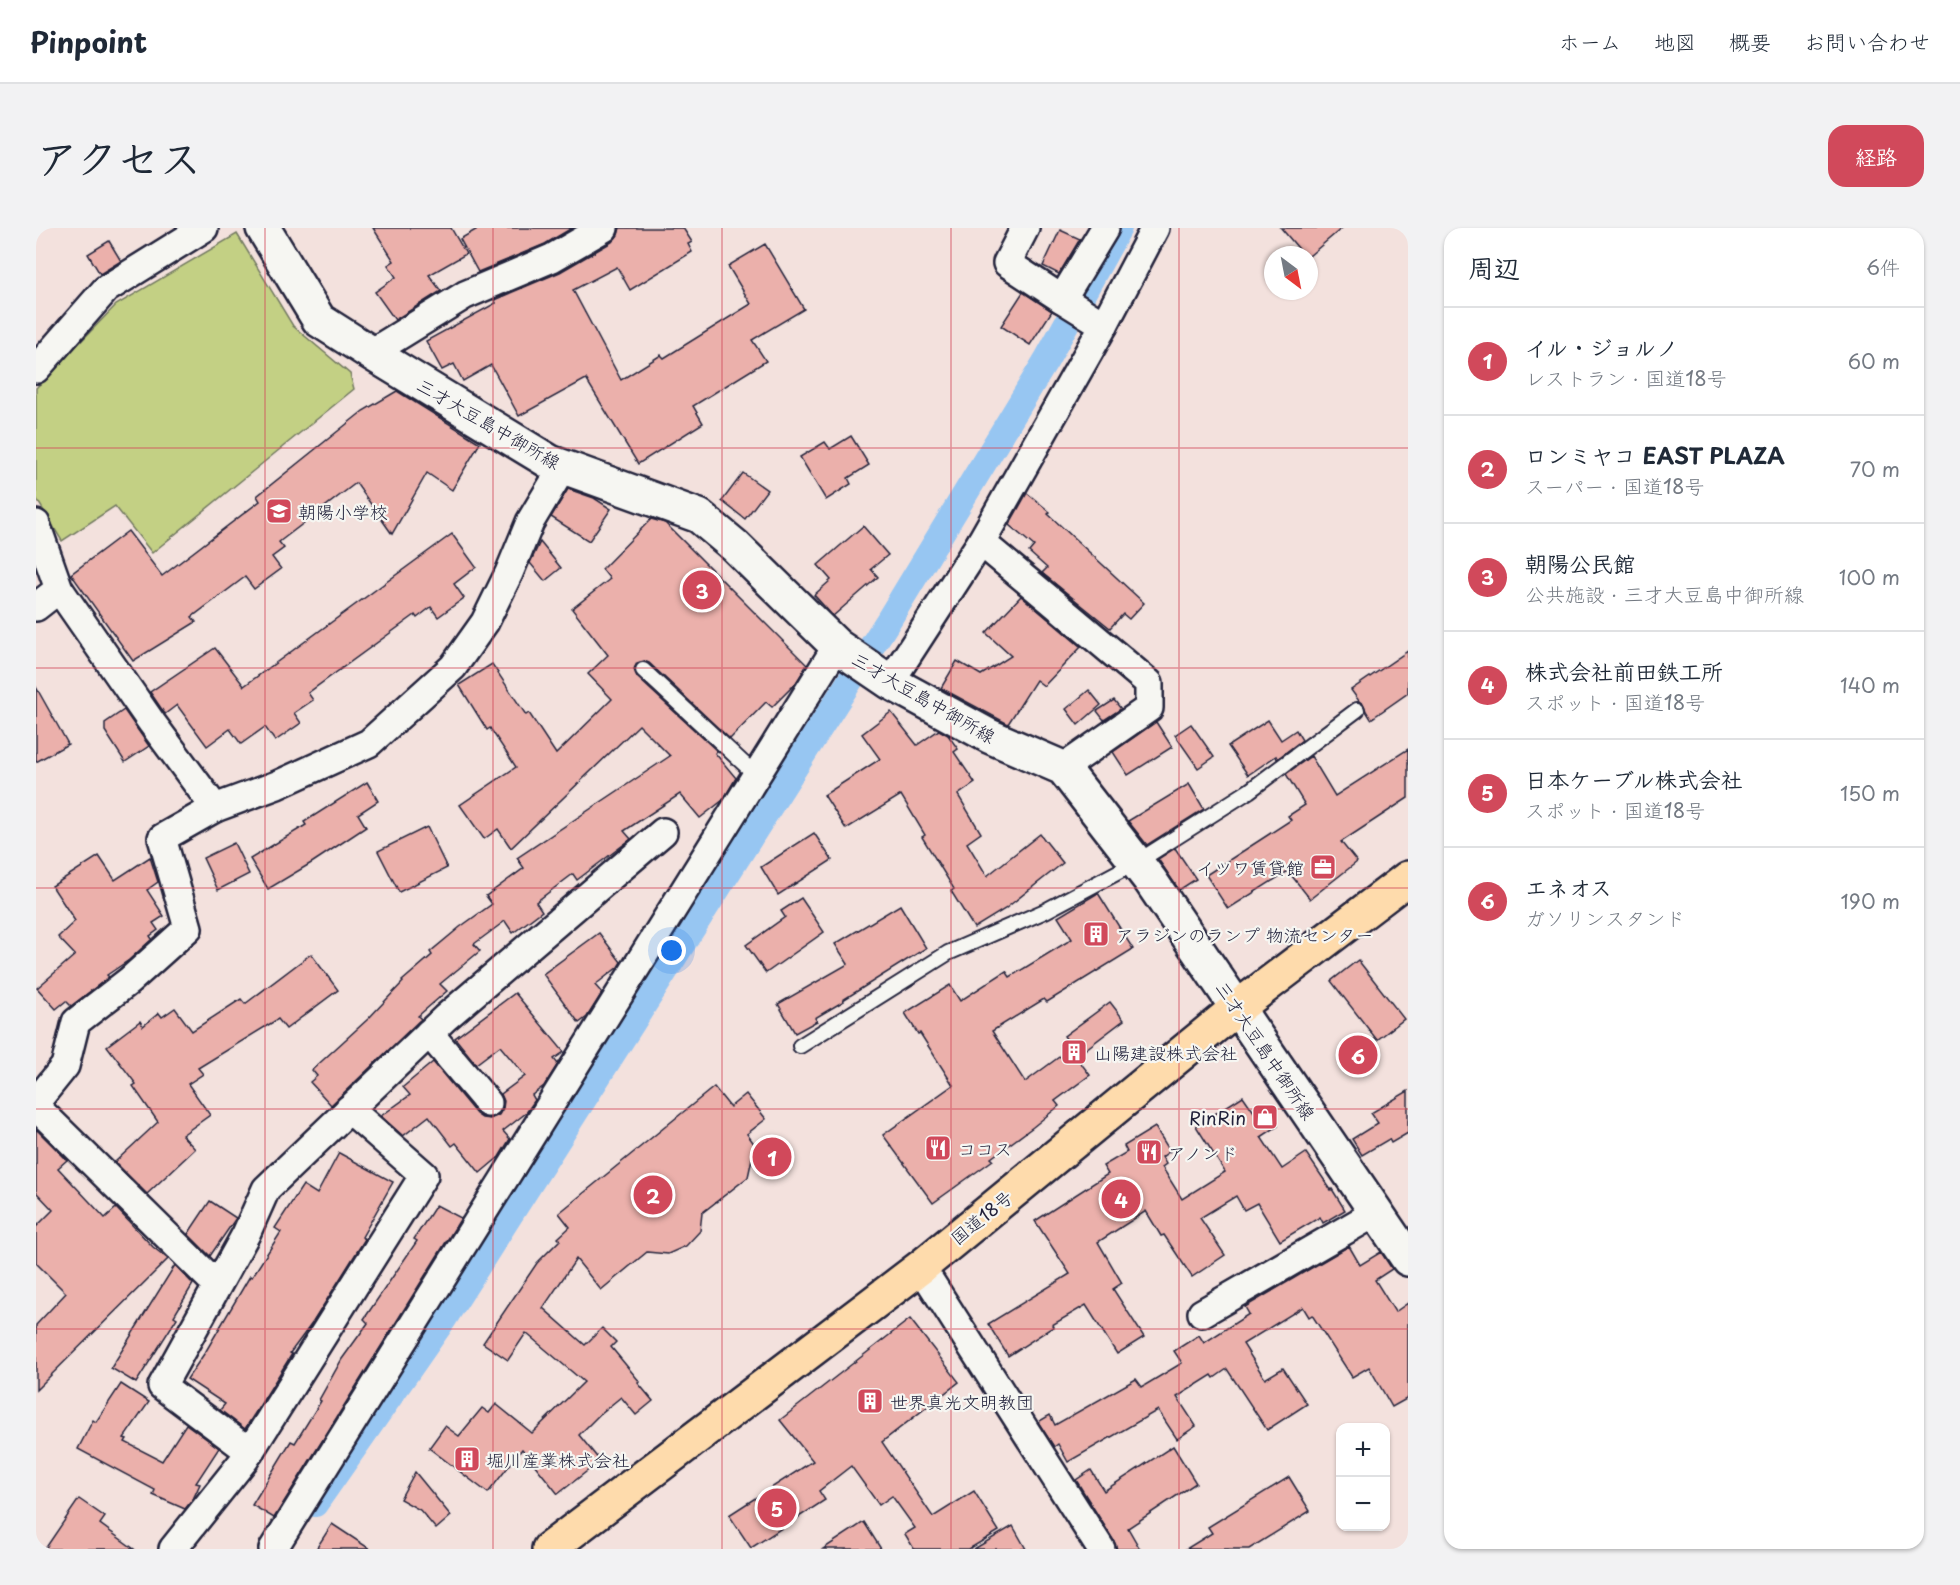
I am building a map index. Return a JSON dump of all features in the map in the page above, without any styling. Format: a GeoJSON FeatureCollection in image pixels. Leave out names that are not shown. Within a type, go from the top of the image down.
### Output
{"type":"FeatureCollection","features":[{"type":"Feature","properties":{"kind":"highway","name":"国道18号"},"geometry":{"type":"LineString","coordinates":[[566,1544],[921,1267],[1237,1008],[1408,878]]}},
{"type":"Feature","properties":{"kind":"main road","name":"三才大豆島中御所線"},"geometry":{"type":"LineString","coordinates":[[262,228],[319,320],[550,462],[699,516],[735,546],[837,646],[890,682],[989,736],[1063,768],[1137,862],[1408,1259]]}},
{"type":"Feature","properties":{"kind":"street"},"geometry":{"type":"LineString","coordinates":[[36,369],[106,289],[204,228]]}},
{"type":"Feature","properties":{"kind":"street"},"geometry":{"type":"LineString","coordinates":[[371,353],[465,295],[552,258],[604,228]]}},
{"type":"Feature","properties":{"kind":"street"},"geometry":{"type":"LineString","coordinates":[[1025,228],[1007,263],[1099,322]]}},
{"type":"Feature","properties":{"kind":"street"},"geometry":{"type":"LineString","coordinates":[[1063,300],[1105,228]]}},
{"type":"Feature","properties":{"kind":"street"},"geometry":{"type":"LineString","coordinates":[[890,682],[981,542],[1099,322],[1155,228]]}},
{"type":"Feature","properties":{"kind":"street"},"geometry":{"type":"LineString","coordinates":[[36,1102],[66,1066],[76,1022],[129,981],[188,928],[162,838],[214,808],[277,785],[369,743],[453,667],[485,622],[530,522],[563,467]]}},
{"type":"Feature","properties":{"kind":"street"},"geometry":{"type":"LineString","coordinates":[[36,524],[59,589],[214,808]]}},
{"type":"Feature","properties":{"kind":"street"},"geometry":{"type":"LineString","coordinates":[[981,542],[1149,683],[1149,708],[1063,768]]}},
{"type":"Feature","properties":{"kind":"street"},"geometry":{"type":"LineString","coordinates":[[36,607],[59,589]]}},
{"type":"Feature","properties":{"kind":"street"},"geometry":{"type":"LineString","coordinates":[[273,1549],[837,646]]}},
{"type":"Feature","properties":{"kind":"street"},"geometry":{"type":"LineString","coordinates":[[249,1452],[162,1386],[246,1234],[266,1189],[429,1033],[663,832]]}},
{"type":"Feature","properties":{"kind":"street"},"geometry":{"type":"LineString","coordinates":[[429,1033],[488,1103]]}},
{"type":"Feature","properties":{"kind":"street"},"geometry":{"type":"LineString","coordinates":[[36,1107],[217,1285]]}},
{"type":"Feature","properties":{"kind":"street"},"geometry":{"type":"LineString","coordinates":[[173,1549],[249,1452],[424,1175],[349,1109]]}},
{"type":"Feature","properties":{"kind":"street"},"geometry":{"type":"LineString","coordinates":[[1202,1313],[1377,1212]]}},
{"type":"Feature","properties":{"kind":"street"},"geometry":{"type":"LineString","coordinates":[[921,1267],[1101,1549]]}},
{"type":"Feature","properties":{"kind":"lane"},"geometry":{"type":"LineString","coordinates":[[644,670],[757,776]]}},
{"type":"Feature","properties":{"kind":"lane"},"geometry":{"type":"LineString","coordinates":[[800,1046],[948,953],[1045,911],[1137,862],[1249,791],[1357,710]]}},
{"type":"Feature","properties":{"kind":"green space"},"geometry":{"type":"Polygon","coordinates":[[[237,234],[293,326],[350,374],[354,389],[152,553],[115,506],[62,541],[36,498],[36,388],[116,305],[237,234]]]}},
{"type":"Feature","properties":{"kind":"building"},"geometry":{"type":"Polygon","coordinates":[[[373,228],[451,228],[466,254],[429,275],[441,291],[395,320],[375,292],[396,277],[388,265],[394,261],[373,228]]]}},
{"type":"Feature","properties":{"kind":"building"},"geometry":{"type":"Polygon","coordinates":[[[479,228],[572,228],[545,244],[478,272],[460,239],[479,228]]]}},
{"type":"Feature","properties":{"kind":"building"},"geometry":{"type":"Polygon","coordinates":[[[620,228],[683,228],[692,242],[688,244],[692,252],[630,290],[617,267],[573,290],[621,380],[661,355],[664,358],[751,304],[728,266],[765,244],[804,309],[752,340],[766,361],[693,406],[703,423],[638,464],[586,379],[519,416],[491,365],[463,381],[454,364],[442,370],[426,341],[496,303],[494,300],[560,272],[612,242],[620,228]]]}},
{"type":"Feature","properties":{"kind":"building"},"geometry":{"type":"Polygon","coordinates":[[[1281,228],[1342,228],[1318,248],[1318,246],[1296,246],[1281,228]]]}},
{"type":"Feature","properties":{"kind":"building"},"geometry":{"type":"Polygon","coordinates":[[[1060,230],[1080,239],[1059,274],[1043,266],[1060,230]]]}},
{"type":"Feature","properties":{"kind":"building"},"geometry":{"type":"Polygon","coordinates":[[[109,241],[121,261],[100,274],[88,254],[109,241]]]}},
{"type":"Feature","properties":{"kind":"building"},"geometry":{"type":"Polygon","coordinates":[[[1023,292],[1052,311],[1030,345],[1001,326],[1023,292]]]}},
{"type":"Feature","properties":{"kind":"building"},"geometry":{"type":"Polygon","coordinates":[[[397,391],[480,443],[452,490],[427,473],[392,534],[356,483],[279,542],[284,548],[272,557],[281,569],[254,589],[245,577],[192,617],[196,622],[133,661],[71,574],[128,531],[162,576],[260,501],[257,496],[363,411],[397,391]]]}},
{"type":"Feature","properties":{"kind":"building"},"geometry":{"type":"Polygon","coordinates":[[[851,436],[869,465],[848,478],[851,484],[826,500],[800,457],[825,442],[830,449],[851,436]]]}},
{"type":"Feature","properties":{"kind":"building"},"geometry":{"type":"Polygon","coordinates":[[[743,473],[767,490],[745,519],[722,501],[743,473]]]}},
{"type":"Feature","properties":{"kind":"building"},"geometry":{"type":"Polygon","coordinates":[[[568,489],[594,498],[611,509],[589,541],[551,517],[568,489]]]}},
{"type":"Feature","properties":{"kind":"building"},"geometry":{"type":"Polygon","coordinates":[[[1027,493],[1050,512],[1048,514],[1144,603],[1129,619],[1123,614],[1110,628],[1042,573],[1047,568],[1029,552],[1034,546],[1009,525],[1027,493]]]}},
{"type":"Feature","properties":{"kind":"building"},"geometry":{"type":"Polygon","coordinates":[[[651,519],[665,523],[807,665],[796,683],[772,707],[766,702],[730,739],[649,663],[644,661],[637,663],[634,669],[637,677],[717,751],[715,753],[736,778],[723,800],[700,818],[680,794],[624,831],[631,839],[577,880],[573,874],[536,902],[542,911],[513,933],[505,921],[474,944],[480,951],[440,984],[447,991],[418,1016],[421,1019],[331,1105],[310,1082],[317,1076],[312,1070],[368,1019],[402,981],[432,955],[430,952],[492,904],[486,896],[524,868],[517,858],[670,756],[639,725],[511,848],[498,829],[484,839],[460,805],[516,767],[490,728],[487,730],[459,685],[492,664],[526,715],[529,713],[556,754],[612,699],[588,674],[608,655],[572,609],[610,579],[602,569],[651,519]]]}},
{"type":"Feature","properties":{"kind":"building"},"geometry":{"type":"Polygon","coordinates":[[[863,526],[888,555],[871,569],[878,577],[833,616],[814,595],[831,580],[818,565],[863,526]]]}},
{"type":"Feature","properties":{"kind":"building"},"geometry":{"type":"Polygon","coordinates":[[[452,534],[476,567],[454,584],[464,598],[438,617],[431,607],[417,618],[415,615],[308,693],[313,700],[294,713],[301,723],[275,741],[265,727],[241,744],[230,729],[207,746],[177,705],[165,714],[150,692],[215,648],[244,686],[452,534]]]}},
{"type":"Feature","properties":{"kind":"building"},"geometry":{"type":"Polygon","coordinates":[[[540,542],[561,568],[545,581],[530,563],[540,542]]]}},
{"type":"Feature","properties":{"kind":"building"},"geometry":{"type":"Polygon","coordinates":[[[1021,596],[1081,647],[1044,686],[1036,680],[1008,724],[941,688],[957,661],[981,675],[1011,656],[986,633],[1021,596]]]}},
{"type":"Feature","properties":{"kind":"building"},"geometry":{"type":"Polygon","coordinates":[[[1408,651],[1408,693],[1371,719],[1364,705],[1351,690],[1408,651]]]}},
{"type":"Feature","properties":{"kind":"building"},"geometry":{"type":"Polygon","coordinates":[[[36,687],[68,744],[36,762],[36,687]]]}},
{"type":"Feature","properties":{"kind":"building"},"geometry":{"type":"Polygon","coordinates":[[[1089,690],[1101,705],[1078,725],[1066,709],[1089,690]]]}},
{"type":"Feature","properties":{"kind":"building"},"geometry":{"type":"Polygon","coordinates":[[[1114,700],[1121,709],[1104,720],[1097,711],[1114,700]]]}},
{"type":"Feature","properties":{"kind":"building"},"geometry":{"type":"Polygon","coordinates":[[[124,710],[149,746],[125,762],[105,731],[105,723],[124,710]]]}},
{"type":"Feature","properties":{"kind":"building"},"geometry":{"type":"Polygon","coordinates":[[[891,712],[917,745],[939,730],[948,735],[958,749],[954,752],[975,783],[958,795],[981,833],[967,843],[987,876],[1040,834],[1063,863],[1005,909],[974,928],[951,891],[954,889],[922,837],[925,835],[901,795],[846,829],[824,795],[880,759],[862,734],[891,712]]]}},
{"type":"Feature","properties":{"kind":"building"},"geometry":{"type":"Polygon","coordinates":[[[1268,720],[1281,740],[1296,730],[1302,740],[1277,759],[1276,756],[1248,775],[1228,746],[1268,720]]]}},
{"type":"Feature","properties":{"kind":"building"},"geometry":{"type":"Polygon","coordinates":[[[1156,722],[1172,747],[1128,775],[1113,752],[1156,722]]]}},
{"type":"Feature","properties":{"kind":"building"},"geometry":{"type":"Polygon","coordinates":[[[1191,724],[1214,757],[1198,768],[1175,735],[1191,724]]]}},
{"type":"Feature","properties":{"kind":"building"},"geometry":{"type":"Polygon","coordinates":[[[1408,749],[1408,798],[1341,842],[1357,862],[1310,899],[1288,871],[1228,909],[1206,875],[1291,820],[1288,816],[1305,805],[1286,774],[1311,756],[1335,796],[1408,749]]]}},
{"type":"Feature","properties":{"kind":"building"},"geometry":{"type":"Polygon","coordinates":[[[367,782],[378,801],[358,814],[366,827],[268,889],[250,859],[306,825],[304,822],[367,782]]]}},
{"type":"Feature","properties":{"kind":"building"},"geometry":{"type":"Polygon","coordinates":[[[1189,784],[1204,809],[1147,845],[1128,821],[1189,784]]]}},
{"type":"Feature","properties":{"kind":"building"},"geometry":{"type":"Polygon","coordinates":[[[427,827],[447,868],[399,892],[378,851],[427,827]]]}},
{"type":"Feature","properties":{"kind":"building"},"geometry":{"type":"Polygon","coordinates":[[[814,833],[832,860],[778,895],[761,867],[814,833]]]}},
{"type":"Feature","properties":{"kind":"building"},"geometry":{"type":"Polygon","coordinates":[[[234,843],[249,874],[218,890],[203,858],[234,843]]]}},
{"type":"Feature","properties":{"kind":"building"},"geometry":{"type":"Polygon","coordinates":[[[1175,848],[1196,879],[1179,890],[1158,859],[1175,848]]]}},
{"type":"Feature","properties":{"kind":"building"},"geometry":{"type":"Polygon","coordinates":[[[99,856],[115,880],[150,857],[158,882],[147,890],[164,916],[153,923],[158,930],[150,936],[152,939],[129,960],[107,975],[109,977],[71,1006],[66,1001],[56,1009],[37,988],[75,955],[58,937],[75,921],[52,886],[99,856]]]}},
{"type":"Feature","properties":{"kind":"building"},"geometry":{"type":"Polygon","coordinates":[[[1098,893],[1133,949],[1047,1002],[1044,999],[992,1031],[1025,1082],[1070,1049],[1090,1075],[1055,1101],[1059,1106],[991,1158],[993,1160],[933,1203],[883,1135],[953,1085],[905,1013],[950,985],[960,1001],[1006,971],[1010,977],[1072,939],[1058,917],[1098,893]]]}},
{"type":"Feature","properties":{"kind":"building"},"geometry":{"type":"Polygon","coordinates":[[[801,898],[824,932],[766,973],[746,945],[785,917],[781,911],[801,898]]]}},
{"type":"Feature","properties":{"kind":"building"},"geometry":{"type":"Polygon","coordinates":[[[900,905],[926,948],[815,1018],[817,1021],[795,1033],[778,1004],[848,964],[835,944],[900,905]]]}},
{"type":"Feature","properties":{"kind":"building"},"geometry":{"type":"Polygon","coordinates":[[[599,933],[621,962],[595,985],[602,993],[587,1017],[579,1023],[543,974],[599,933]]]}},
{"type":"Feature","properties":{"kind":"building"},"geometry":{"type":"Polygon","coordinates":[[[311,954],[338,990],[286,1029],[278,1019],[198,1068],[203,1074],[188,1084],[210,1115],[182,1135],[195,1149],[147,1194],[115,1162],[158,1122],[133,1086],[136,1084],[107,1046],[140,1021],[143,1026],[159,1013],[162,1017],[175,1008],[192,1031],[241,999],[245,1004],[311,954]]]}},
{"type":"Feature","properties":{"kind":"building"},"geometry":{"type":"Polygon","coordinates":[[[1358,960],[1404,1019],[1377,1040],[1331,981],[1358,960]]]}},
{"type":"Feature","properties":{"kind":"building"},"geometry":{"type":"Polygon","coordinates":[[[515,993],[564,1052],[554,1059],[558,1064],[544,1086],[532,1095],[535,1100],[526,1113],[503,1131],[510,1139],[499,1157],[480,1173],[456,1143],[452,1146],[429,1116],[403,1136],[381,1116],[410,1095],[403,1087],[433,1062],[476,1114],[490,1119],[499,1115],[504,1101],[501,1094],[525,1076],[500,1046],[476,1064],[455,1038],[515,993]]]}},
{"type":"Feature","properties":{"kind":"building"},"geometry":{"type":"Polygon","coordinates":[[[1110,1002],[1124,1020],[1078,1055],[1064,1036],[1110,1002]]]}},
{"type":"Feature","properties":{"kind":"building"},"geometry":{"type":"Polygon","coordinates":[[[714,1087],[730,1107],[746,1094],[766,1119],[747,1134],[755,1145],[748,1177],[702,1213],[700,1231],[686,1246],[668,1254],[647,1252],[601,1290],[576,1259],[543,1308],[585,1345],[602,1328],[616,1342],[611,1347],[653,1401],[636,1415],[621,1397],[600,1414],[579,1435],[600,1461],[558,1494],[522,1449],[488,1493],[429,1448],[445,1426],[459,1436],[482,1408],[489,1413],[496,1404],[532,1433],[584,1382],[526,1333],[508,1360],[483,1343],[537,1263],[570,1227],[559,1213],[714,1087]]]}},
{"type":"Feature","properties":{"kind":"building"},"geometry":{"type":"Polygon","coordinates":[[[1408,1091],[1408,1133],[1391,1143],[1389,1139],[1362,1155],[1352,1139],[1378,1123],[1371,1113],[1408,1091]]]}},
{"type":"Feature","properties":{"kind":"building"},"geometry":{"type":"Polygon","coordinates":[[[1243,1096],[1254,1112],[1264,1105],[1278,1126],[1261,1137],[1282,1169],[1306,1153],[1345,1210],[1323,1223],[1320,1217],[1280,1241],[1257,1203],[1244,1210],[1236,1196],[1200,1218],[1225,1255],[1192,1277],[1164,1235],[1161,1236],[1146,1211],[1098,1242],[1122,1283],[1113,1289],[1144,1337],[1117,1354],[1086,1305],[1052,1325],[1053,1327],[1008,1356],[988,1324],[1070,1274],[1035,1221],[1108,1174],[1103,1166],[1127,1152],[1124,1146],[1155,1127],[1170,1151],[1162,1157],[1166,1164],[1162,1167],[1182,1199],[1225,1172],[1196,1126],[1243,1096]]]}},
{"type":"Feature","properties":{"kind":"building"},"geometry":{"type":"Polygon","coordinates":[[[36,1129],[67,1160],[58,1168],[105,1218],[116,1208],[153,1247],[168,1259],[36,1390],[36,1325],[66,1293],[36,1263],[36,1227],[53,1210],[36,1192],[36,1129]]]}},
{"type":"Feature","properties":{"kind":"building"},"geometry":{"type":"Polygon","coordinates":[[[339,1153],[393,1182],[362,1237],[365,1239],[313,1322],[290,1353],[292,1354],[245,1429],[220,1410],[225,1404],[187,1379],[250,1276],[252,1277],[281,1232],[275,1228],[303,1185],[317,1194],[339,1153]]]}},
{"type":"Feature","properties":{"kind":"building"},"geometry":{"type":"Polygon","coordinates":[[[210,1201],[236,1218],[210,1256],[188,1234],[210,1201]]]}},
{"type":"Feature","properties":{"kind":"building"},"geometry":{"type":"Polygon","coordinates":[[[436,1205],[461,1218],[274,1518],[252,1505],[291,1441],[295,1443],[321,1401],[319,1400],[342,1359],[368,1323],[364,1319],[417,1241],[414,1239],[436,1205]]]}},
{"type":"Feature","properties":{"kind":"building"},"geometry":{"type":"Polygon","coordinates":[[[1349,1246],[1360,1265],[1381,1252],[1392,1269],[1375,1280],[1395,1312],[1408,1303],[1408,1398],[1392,1407],[1369,1367],[1352,1377],[1312,1315],[1309,1317],[1303,1307],[1243,1344],[1265,1379],[1283,1368],[1307,1404],[1267,1430],[1227,1369],[1214,1378],[1212,1375],[1177,1397],[1196,1426],[1177,1439],[1158,1410],[1068,1462],[1058,1444],[1054,1447],[1038,1422],[1050,1415],[1055,1425],[1136,1379],[1142,1387],[1182,1363],[1174,1351],[1199,1335],[1204,1343],[1249,1314],[1245,1307],[1349,1246]]]}},
{"type":"Feature","properties":{"kind":"building"},"geometry":{"type":"Polygon","coordinates":[[[175,1265],[193,1284],[174,1316],[177,1318],[136,1383],[111,1368],[175,1265]]]}},
{"type":"Feature","properties":{"kind":"building"},"geometry":{"type":"Polygon","coordinates":[[[910,1319],[959,1382],[882,1442],[933,1517],[974,1491],[999,1531],[969,1549],[914,1549],[905,1534],[915,1528],[892,1496],[879,1505],[851,1466],[819,1491],[825,1500],[751,1548],[729,1515],[813,1461],[780,1420],[910,1319]]]}},
{"type":"Feature","properties":{"kind":"building"},"geometry":{"type":"Polygon","coordinates":[[[121,1384],[149,1402],[124,1438],[127,1439],[125,1442],[162,1461],[186,1424],[219,1448],[196,1483],[200,1484],[185,1509],[153,1495],[155,1490],[78,1449],[93,1420],[96,1422],[121,1384]]]}},
{"type":"Feature","properties":{"kind":"building"},"geometry":{"type":"Polygon","coordinates":[[[1173,1446],[1196,1483],[1128,1528],[1140,1549],[1117,1549],[1076,1480],[1091,1470],[1104,1491],[1173,1446]]]}},
{"type":"Feature","properties":{"kind":"building"},"geometry":{"type":"Polygon","coordinates":[[[415,1472],[451,1516],[436,1529],[420,1510],[400,1499],[415,1472]]]}},
{"type":"Feature","properties":{"kind":"building"},"geometry":{"type":"Polygon","coordinates":[[[1289,1477],[1310,1511],[1249,1549],[1186,1549],[1212,1533],[1208,1527],[1289,1477]]]}},
{"type":"Feature","properties":{"kind":"building"},"geometry":{"type":"Polygon","coordinates":[[[79,1499],[105,1517],[100,1524],[134,1549],[45,1549],[79,1499]]]}},
{"type":"Feature","properties":{"kind":"building"},"geometry":{"type":"Polygon","coordinates":[[[864,1522],[881,1549],[823,1549],[864,1522]]]}},
{"type":"Feature","properties":{"kind":"building"},"geometry":{"type":"Polygon","coordinates":[[[332,1524],[370,1549],[316,1549],[332,1524]]]}},
{"type":"Feature","properties":{"kind":"building"},"geometry":{"type":"Polygon","coordinates":[[[1013,1526],[1026,1549],[974,1549],[1013,1526]]]}},
{"type":"Feature","properties":{"kind":"waterway"},"geometry":{"type":"LineString","coordinates":[[315,1504],[444,1319],[888,621],[1047,359],[1119,228]]}},
{"type":"Feature","properties":{"kind":"place","name":"朝陽小学校"},"geometry":{"type":"Point","coordinates":[279,511]}},
{"type":"Feature","properties":{"kind":"place","name":"朝陽公民館"},"geometry":{"type":"Point","coordinates":[702,590]}},
{"type":"Feature","properties":{"kind":"place","name":"イツワ賃貸館"},"geometry":{"type":"Point","coordinates":[1323,867]}},
{"type":"Feature","properties":{"kind":"place","name":"アラジンのランプ 物流センター"},"geometry":{"type":"Point","coordinates":[1096,934]}},
{"type":"Feature","properties":{"kind":"place","name":"山陽建設株式会社"},"geometry":{"type":"Point","coordinates":[1074,1052]}},
{"type":"Feature","properties":{"kind":"place","name":"エネオス"},"geometry":{"type":"Point","coordinates":[1358,1055]}},
{"type":"Feature","properties":{"kind":"place","name":"RinRin"},"geometry":{"type":"Point","coordinates":[1265,1117]}},
{"type":"Feature","properties":{"kind":"place","name":"ココス"},"geometry":{"type":"Point","coordinates":[938,1148]}},
{"type":"Feature","properties":{"kind":"place","name":"アノンド"},"geometry":{"type":"Point","coordinates":[1149,1152]}},
{"type":"Feature","properties":{"kind":"place","name":"イル・ジョルノ"},"geometry":{"type":"Point","coordinates":[772,1157]}},
{"type":"Feature","properties":{"kind":"place","name":"ロンミヤコ EAST PLAZA"},"geometry":{"type":"Point","coordinates":[653,1195]}},
{"type":"Feature","properties":{"kind":"place","name":"株式会社前田鉄工所"},"geometry":{"type":"Point","coordinates":[1121,1199]}},
{"type":"Feature","properties":{"kind":"place","name":"世界真光文明教団"},"geometry":{"type":"Point","coordinates":[870,1401]}},
{"type":"Feature","properties":{"kind":"place","name":"堀川産業株式会社"},"geometry":{"type":"Point","coordinates":[467,1459]}},
{"type":"Feature","properties":{"kind":"place","name":"日本ケーブル株式会社"},"geometry":{"type":"Point","coordinates":[777,1508]}}]}
